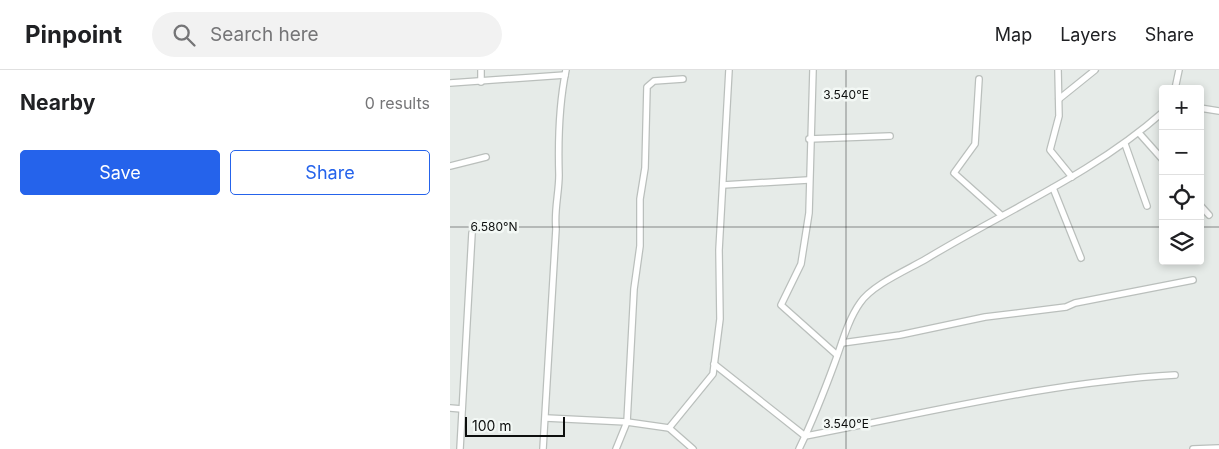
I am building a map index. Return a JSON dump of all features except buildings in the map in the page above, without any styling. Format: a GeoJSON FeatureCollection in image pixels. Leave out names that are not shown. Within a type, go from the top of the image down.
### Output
{"type":"FeatureCollection","features":[{"type":"Feature","properties":{"kind":"street"},"geometry":{"type":"LineString","coordinates":[[481,70],[482,82]]}},
{"type":"Feature","properties":{"kind":"street"},"geometry":{"type":"LineString","coordinates":[[669,428],[710,379],[714,364],[720,319],[720,250],[729,70]]}},
{"type":"Feature","properties":{"kind":"street"},"geometry":{"type":"LineString","coordinates":[[813,70],[809,139],[809,212],[801,264],[781,305],[838,355]]}},
{"type":"Feature","properties":{"kind":"street"},"geometry":{"type":"LineString","coordinates":[[1058,70],[1058,123],[1050,150],[1072,177]]}},
{"type":"Feature","properties":{"kind":"street"},"geometry":{"type":"LineString","coordinates":[[1059,99],[1095,70]]}},
{"type":"Feature","properties":{"kind":"street"},"geometry":{"type":"LineString","coordinates":[[1176,85],[1178,70]]}},
{"type":"Feature","properties":{"kind":"street"},"geometry":{"type":"LineString","coordinates":[[450,84],[565,73],[557,160],[558,181],[554,210],[556,230],[543,449]]}},
{"type":"Feature","properties":{"kind":"street"},"geometry":{"type":"LineString","coordinates":[[616,449],[626,422],[634,288],[640,246],[640,199],[645,168],[647,87],[654,81],[683,79]]}},
{"type":"Feature","properties":{"kind":"street"},"geometry":{"type":"LineString","coordinates":[[979,80],[975,144],[954,173],[1001,215]]}},
{"type":"Feature","properties":{"kind":"street"},"geometry":{"type":"LineString","coordinates":[[1204,109],[1219,111]]}},
{"type":"Feature","properties":{"kind":"street"},"geometry":{"type":"LineString","coordinates":[[799,449],[814,420],[842,344],[860,302],[872,292],[1001,215],[1053,188],[1125,144],[1159,116]]}},
{"type":"Feature","properties":{"kind":"street"},"geometry":{"type":"LineString","coordinates":[[1139,133],[1159,156]]}},
{"type":"Feature","properties":{"kind":"street"},"geometry":{"type":"LineString","coordinates":[[809,139],[890,136]]}},
{"type":"Feature","properties":{"kind":"street"},"geometry":{"type":"LineString","coordinates":[[1125,144],[1147,206]]}},
{"type":"Feature","properties":{"kind":"street"},"geometry":{"type":"LineString","coordinates":[[450,166],[486,157]]}},
{"type":"Feature","properties":{"kind":"street"},"geometry":{"type":"LineString","coordinates":[[723,185],[808,180]]}},
{"type":"Feature","properties":{"kind":"street"},"geometry":{"type":"LineString","coordinates":[[1053,188],[1081,258]]}},
{"type":"Feature","properties":{"kind":"street"},"geometry":{"type":"LineString","coordinates":[[1204,209],[1209,215]]}},
{"type":"Feature","properties":{"kind":"street"},"geometry":{"type":"LineString","coordinates":[[460,449],[472,233]]}},
{"type":"Feature","properties":{"kind":"street"},"geometry":{"type":"LineString","coordinates":[[842,344],[900,336],[985,317],[1066,307],[1075,303],[1193,280]]}},
{"type":"Feature","properties":{"kind":"street"},"geometry":{"type":"LineString","coordinates":[[714,364],[805,436],[980,401],[1134,377],[1175,375]]}},
{"type":"Feature","properties":{"kind":"street"},"geometry":{"type":"LineString","coordinates":[[450,408],[462,409]]}},
{"type":"Feature","properties":{"kind":"street"},"geometry":{"type":"LineString","coordinates":[[546,418],[626,422],[669,428],[694,449]]}},
{"type":"Feature","properties":{"kind":"street"},"geometry":{"type":"LineString","coordinates":[[1193,449],[1219,448]]}}]}
